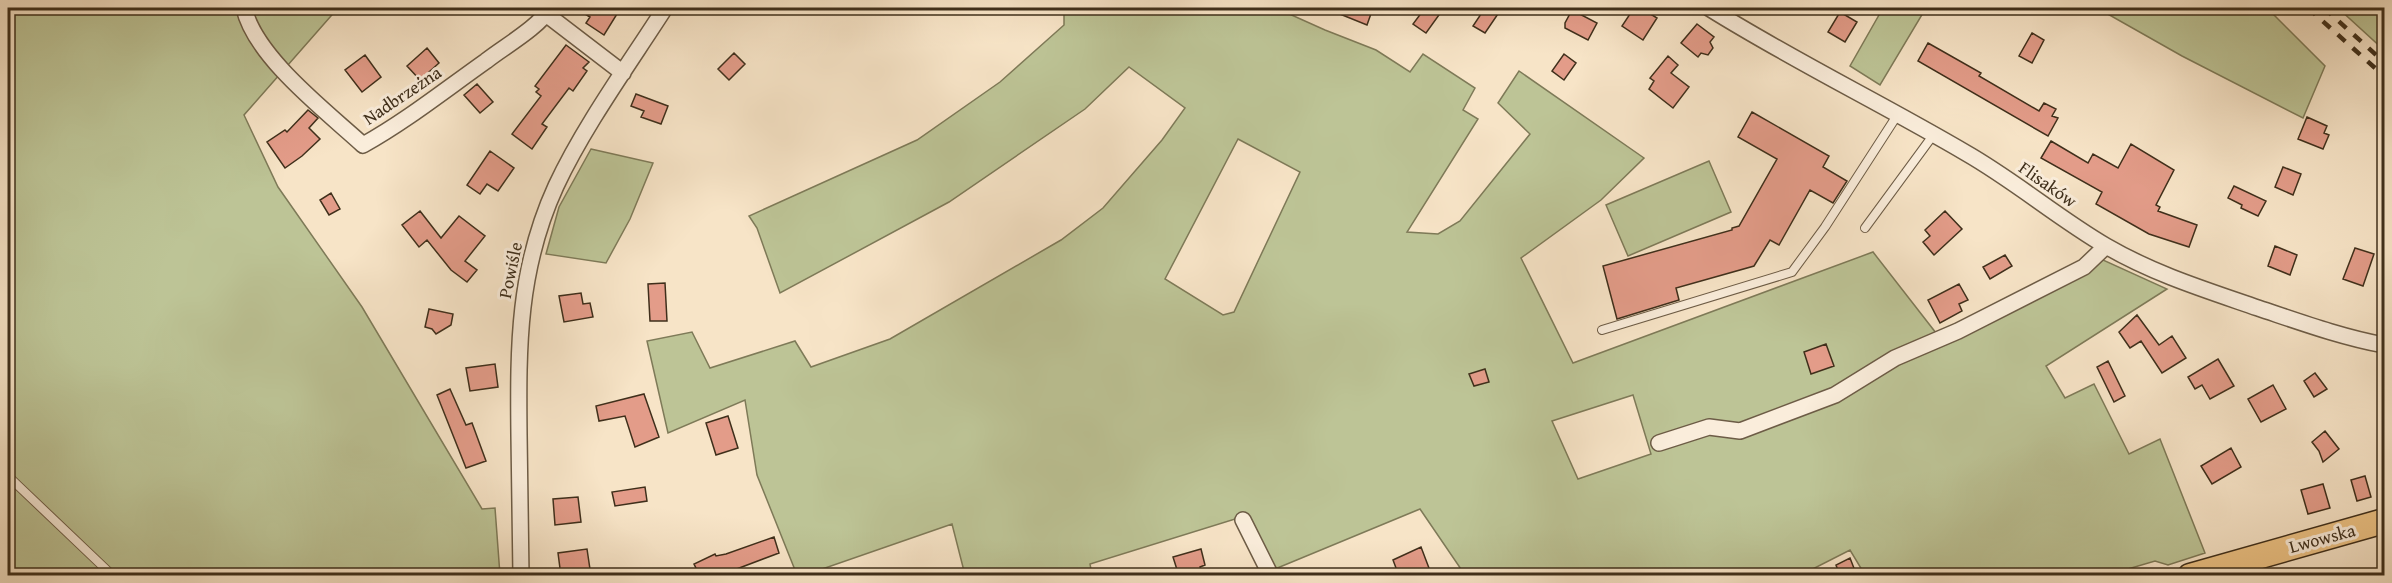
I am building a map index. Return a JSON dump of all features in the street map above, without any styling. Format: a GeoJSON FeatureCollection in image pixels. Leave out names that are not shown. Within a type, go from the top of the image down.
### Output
{"type":"FeatureCollection","features":[{"type":"Feature","properties":{"kind":"main road","name":"Lwowska"},"geometry":{"type":"LineString","coordinates":[[2190,576],[2385,521]]}},
{"type":"Feature","properties":{"kind":"street","name":"Nadbrzeżna"},"geometry":{"type":"LineString","coordinates":[[244,8],[260,42],[280,68],[363,145],[389,131],[548,11]]}},
{"type":"Feature","properties":{"kind":"street","name":"Powiśle"},"geometry":{"type":"LineString","coordinates":[[521,576],[518,351],[522,301],[529,266],[556,186],[573,154],[665,8]]}},
{"type":"Feature","properties":{"kind":"street","name":"Flisaków"},"geometry":{"type":"LineString","coordinates":[[1709,8],[1934,134],[2032,195],[2076,228],[2143,267],[2180,282],[2314,327],[2385,345]]}},
{"type":"Feature","properties":{"kind":"street"},"geometry":{"type":"LineString","coordinates":[[548,11],[623,73]]}},
{"type":"Feature","properties":{"kind":"street"},"geometry":{"type":"LineString","coordinates":[[1659,443],[1709,427],[1740,431],[1835,395],[1895,358],[1958,331],[2084,267],[2106,246]]}},
{"type":"Feature","properties":{"kind":"street"},"geometry":{"type":"LineString","coordinates":[[1243,520],[1271,576]]}},
{"type":"Feature","properties":{"kind":"lane"},"geometry":{"type":"LineString","coordinates":[[1602,330],[1792,272],[1825,227],[1898,114]]}},
{"type":"Feature","properties":{"kind":"lane"},"geometry":{"type":"LineString","coordinates":[[1865,228],[1934,134]]}},
{"type":"Feature","properties":{"kind":"lane"},"geometry":{"type":"LineString","coordinates":[[8,476],[113,576]]}},
{"type":"Feature","properties":{"kind":"green space"},"geometry":{"type":"Polygon","coordinates":[[[8,8],[338,8],[244,115],[278,187],[362,307],[482,509],[495,508],[500,575],[8,575],[8,8]]]}},
{"type":"Feature","properties":{"kind":"green space"},"geometry":{"type":"Polygon","coordinates":[[[1064,8],[1276,8],[1376,50],[1410,72],[1423,54],[1475,88],[1463,110],[1478,119],[1407,232],[1438,234],[1460,221],[1530,134],[1498,103],[1519,71],[1644,158],[1601,200],[1521,258],[1573,363],[1873,252],[1936,333],[1940,342],[2022,307],[2101,259],[2167,289],[2046,366],[2065,398],[2094,384],[2129,454],[2160,439],[2205,553],[2168,565],[2155,561],[2104,576],[1865,575],[1850,550],[1801,575],[1465,575],[1420,509],[1275,569],[1252,521],[1235,519],[1090,564],[1092,575],[965,575],[952,524],[805,575],[797,575],[757,475],[745,400],[668,433],[647,341],[692,332],[710,368],[795,341],[811,367],[890,339],[1061,240],[1103,208],[1162,140],[1185,108],[1129,67],[1085,109],[949,202],[780,293],[757,228],[749,216],[917,140],[1000,82],[1064,25],[1064,8]],[[1238,139],[1165,279],[1223,315],[1234,312],[1300,172],[1238,139]],[[1633,395],[1552,421],[1578,479],[1651,454],[1633,395]]]}},
{"type":"Feature","properties":{"kind":"green space"},"geometry":{"type":"Polygon","coordinates":[[[1883,8],[1926,8],[1880,85],[1850,66],[1883,8]]]}},
{"type":"Feature","properties":{"kind":"green space"},"geometry":{"type":"Polygon","coordinates":[[[2097,8],[2267,8],[2325,66],[2303,118],[2182,56],[2097,8]]]}},
{"type":"Feature","properties":{"kind":"green space"},"geometry":{"type":"Polygon","coordinates":[[[2338,8],[2347,8],[2353,13],[2355,8],[2384,8],[2384,50],[2338,8]]]}},
{"type":"Feature","properties":{"kind":"green space"},"geometry":{"type":"Polygon","coordinates":[[[591,149],[653,163],[630,219],[606,263],[546,254],[559,207],[591,149]]]}},
{"type":"Feature","properties":{"kind":"green space"},"geometry":{"type":"Polygon","coordinates":[[[1709,161],[1731,212],[1628,256],[1606,205],[1709,161]]]}},
{"type":"Feature","properties":{"kind":"building"},"geometry":{"type":"Polygon","coordinates":[[[575,8],[607,8],[617,14],[604,35],[586,23],[590,17],[575,8]]]}},
{"type":"Feature","properties":{"kind":"building"},"geometry":{"type":"Polygon","coordinates":[[[1325,8],[1373,8],[1367,25],[1325,8]]]}},
{"type":"Feature","properties":{"kind":"building"},"geometry":{"type":"Polygon","coordinates":[[[1425,8],[1444,8],[1426,33],[1413,24],[1425,8]]]}},
{"type":"Feature","properties":{"kind":"building"},"geometry":{"type":"Polygon","coordinates":[[[1485,8],[1502,8],[1485,33],[1473,26],[1485,8]]]}},
{"type":"Feature","properties":{"kind":"building"},"geometry":{"type":"Polygon","coordinates":[[[1634,8],[1641,8],[1657,18],[1643,40],[1622,26],[1634,8]]]}},
{"type":"Feature","properties":{"kind":"building"},"geometry":{"type":"Polygon","coordinates":[[[1572,10],[1597,23],[1588,40],[1565,28],[1565,23],[1572,10]]]}},
{"type":"Feature","properties":{"kind":"building"},"geometry":{"type":"Polygon","coordinates":[[[1840,12],[1857,22],[1845,42],[1828,32],[1840,12]]]}},
{"type":"Feature","properties":{"kind":"building"},"geometry":{"type":"Polygon","coordinates":[[[1697,24],[1714,37],[1710,42],[1713,48],[1708,55],[1701,53],[1698,57],[1681,43],[1697,24]]]}},
{"type":"Feature","properties":{"kind":"building"},"geometry":{"type":"Polygon","coordinates":[[[2032,33],[2044,40],[2032,63],[2019,56],[2032,33]]]}},
{"type":"Feature","properties":{"kind":"building"},"geometry":{"type":"Polygon","coordinates":[[[1928,43],[1981,73],[1979,76],[2039,111],[2044,103],[2056,109],[2052,116],[2058,118],[2048,136],[1918,61],[1928,43]]]}},
{"type":"Feature","properties":{"kind":"building"},"geometry":{"type":"Polygon","coordinates":[[[566,45],[589,62],[583,68],[587,71],[573,91],[569,88],[542,124],[547,127],[532,149],[512,134],[541,96],[536,92],[539,89],[535,86],[566,45]]]}},
{"type":"Feature","properties":{"kind":"building"},"geometry":{"type":"Polygon","coordinates":[[[427,48],[439,63],[420,80],[407,66],[427,48]]]}},
{"type":"Feature","properties":{"kind":"building"},"geometry":{"type":"Polygon","coordinates":[[[734,53],[745,64],[729,80],[718,69],[734,53]]]}},
{"type":"Feature","properties":{"kind":"building"},"geometry":{"type":"Polygon","coordinates":[[[1564,54],[1576,63],[1564,80],[1552,71],[1564,54]]]}},
{"type":"Feature","properties":{"kind":"building"},"geometry":{"type":"Polygon","coordinates":[[[365,55],[381,77],[362,92],[345,70],[365,55]]]}},
{"type":"Feature","properties":{"kind":"building"},"geometry":{"type":"Polygon","coordinates":[[[1668,56],[1678,65],[1671,73],[1689,87],[1673,108],[1649,89],[1654,81],[1650,78],[1668,56]]]}},
{"type":"Feature","properties":{"kind":"building"},"geometry":{"type":"Polygon","coordinates":[[[477,84],[493,102],[480,113],[464,95],[477,84]]]}},
{"type":"Feature","properties":{"kind":"building"},"geometry":{"type":"Polygon","coordinates":[[[636,94],[668,106],[661,124],[641,117],[644,111],[631,106],[636,94]]]}},
{"type":"Feature","properties":{"kind":"building"},"geometry":{"type":"Polygon","coordinates":[[[308,110],[318,118],[309,128],[320,139],[285,168],[267,142],[285,130],[287,132],[308,110]]]}},
{"type":"Feature","properties":{"kind":"building"},"geometry":{"type":"Polygon","coordinates":[[[1752,112],[1829,156],[1823,167],[1847,181],[1833,203],[1810,190],[1779,245],[1770,240],[1754,266],[1676,288],[1679,300],[1617,319],[1603,266],[1732,230],[1739,226],[1777,159],[1738,137],[1752,112]]]}},
{"type":"Feature","properties":{"kind":"building"},"geometry":{"type":"Polygon","coordinates":[[[2307,117],[2327,126],[2324,133],[2329,135],[2323,149],[2298,139],[2307,117]]]}},
{"type":"Feature","properties":{"kind":"building"},"geometry":{"type":"Polygon","coordinates":[[[2051,141],[2088,163],[2093,154],[2118,168],[2131,144],[2174,170],[2156,205],[2160,207],[2158,211],[2197,225],[2189,247],[2149,234],[2096,204],[2102,192],[2041,158],[2051,141]]]}},
{"type":"Feature","properties":{"kind":"building"},"geometry":{"type":"Polygon","coordinates":[[[490,151],[514,168],[498,191],[487,184],[480,194],[467,185],[490,151]]]}},
{"type":"Feature","properties":{"kind":"building"},"geometry":{"type":"Polygon","coordinates":[[[2283,167],[2301,174],[2293,195],[2275,187],[2283,167]]]}},
{"type":"Feature","properties":{"kind":"building"},"geometry":{"type":"Polygon","coordinates":[[[2234,186],[2266,201],[2258,216],[2241,208],[2242,205],[2228,198],[2234,186]]]}},
{"type":"Feature","properties":{"kind":"building"},"geometry":{"type":"Polygon","coordinates":[[[331,193],[340,209],[329,215],[320,200],[331,193]]]}},
{"type":"Feature","properties":{"kind":"building"},"geometry":{"type":"Polygon","coordinates":[[[420,211],[441,238],[459,216],[485,236],[465,261],[477,270],[467,282],[451,270],[427,240],[419,247],[402,225],[420,211]]]}},
{"type":"Feature","properties":{"kind":"building"},"geometry":{"type":"Polygon","coordinates":[[[1945,211],[1962,229],[1934,255],[1923,242],[1930,236],[1925,230],[1945,211]]]}},
{"type":"Feature","properties":{"kind":"building"},"geometry":{"type":"Polygon","coordinates":[[[2275,246],[2297,255],[2290,275],[2268,266],[2275,246]]]}},
{"type":"Feature","properties":{"kind":"building"},"geometry":{"type":"Polygon","coordinates":[[[2355,248],[2374,254],[2363,286],[2343,279],[2355,248]]]}},
{"type":"Feature","properties":{"kind":"building"},"geometry":{"type":"Polygon","coordinates":[[[2005,255],[2012,266],[1990,279],[1983,267],[2005,255]]]}},
{"type":"Feature","properties":{"kind":"building"},"geometry":{"type":"Polygon","coordinates":[[[665,283],[667,321],[650,321],[648,284],[665,283]]]}},
{"type":"Feature","properties":{"kind":"building"},"geometry":{"type":"Polygon","coordinates":[[[1959,284],[1968,300],[1959,304],[1962,311],[1940,323],[1928,300],[1959,284]]]}},
{"type":"Feature","properties":{"kind":"building"},"geometry":{"type":"Polygon","coordinates":[[[581,293],[583,304],[590,303],[593,317],[564,322],[559,296],[581,293]]]}},
{"type":"Feature","properties":{"kind":"building"},"geometry":{"type":"Polygon","coordinates":[[[429,309],[453,314],[451,325],[436,334],[432,329],[425,327],[429,309]]]}},
{"type":"Feature","properties":{"kind":"building"},"geometry":{"type":"Polygon","coordinates":[[[2137,315],[2159,345],[2172,336],[2186,358],[2162,373],[2141,341],[2130,348],[2119,332],[2137,315]]]}},
{"type":"Feature","properties":{"kind":"building"},"geometry":{"type":"Polygon","coordinates":[[[1826,344],[1834,366],[1811,374],[1804,352],[1826,344]]]}},
{"type":"Feature","properties":{"kind":"building"},"geometry":{"type":"Polygon","coordinates":[[[2218,359],[2234,386],[2210,399],[2202,385],[2195,389],[2188,377],[2218,359]]]}},
{"type":"Feature","properties":{"kind":"building"},"geometry":{"type":"Polygon","coordinates":[[[2108,361],[2125,396],[2114,402],[2097,367],[2108,361]]]}},
{"type":"Feature","properties":{"kind":"building"},"geometry":{"type":"Polygon","coordinates":[[[495,364],[498,387],[470,391],[466,368],[495,364]]]}},
{"type":"Feature","properties":{"kind":"building"},"geometry":{"type":"Polygon","coordinates":[[[1485,369],[1489,382],[1474,386],[1469,374],[1485,369]]]}},
{"type":"Feature","properties":{"kind":"building"},"geometry":{"type":"Polygon","coordinates":[[[2315,373],[2327,389],[2314,397],[2304,381],[2315,373]]]}},
{"type":"Feature","properties":{"kind":"building"},"geometry":{"type":"Polygon","coordinates":[[[2273,385],[2286,409],[2261,422],[2248,399],[2273,385]]]}},
{"type":"Feature","properties":{"kind":"building"},"geometry":{"type":"Polygon","coordinates":[[[450,389],[466,425],[472,423],[486,461],[466,468],[437,395],[450,389]]]}},
{"type":"Feature","properties":{"kind":"building"},"geometry":{"type":"Polygon","coordinates":[[[644,394],[659,437],[635,447],[625,416],[599,421],[596,406],[644,394]]]}},
{"type":"Feature","properties":{"kind":"building"},"geometry":{"type":"Polygon","coordinates":[[[728,416],[738,448],[716,455],[706,423],[728,416]]]}},
{"type":"Feature","properties":{"kind":"building"},"geometry":{"type":"Polygon","coordinates":[[[2325,431],[2339,449],[2323,462],[2312,442],[2325,431]]]}},
{"type":"Feature","properties":{"kind":"building"},"geometry":{"type":"Polygon","coordinates":[[[2231,448],[2241,467],[2212,484],[2201,466],[2231,448]]]}},
{"type":"Feature","properties":{"kind":"building"},"geometry":{"type":"Polygon","coordinates":[[[2365,476],[2371,497],[2357,501],[2351,480],[2365,476]]]}},
{"type":"Feature","properties":{"kind":"building"},"geometry":{"type":"Polygon","coordinates":[[[2323,484],[2330,508],[2308,514],[2301,490],[2323,484]]]}},
{"type":"Feature","properties":{"kind":"building"},"geometry":{"type":"Polygon","coordinates":[[[645,487],[647,501],[615,506],[612,492],[645,487]]]}},
{"type":"Feature","properties":{"kind":"building"},"geometry":{"type":"Polygon","coordinates":[[[578,497],[581,522],[555,525],[553,499],[578,497]]]}},
{"type":"Feature","properties":{"kind":"building"},"geometry":{"type":"Polygon","coordinates":[[[774,537],[779,553],[734,570],[736,576],[700,576],[694,564],[715,554],[716,556],[726,554],[774,537]]]}},
{"type":"Feature","properties":{"kind":"building"},"geometry":{"type":"Polygon","coordinates":[[[1421,547],[1432,576],[1399,576],[1393,560],[1421,547]]]}},
{"type":"Feature","properties":{"kind":"building"},"geometry":{"type":"Polygon","coordinates":[[[587,549],[591,576],[561,576],[558,553],[587,549]]]}},
{"type":"Feature","properties":{"kind":"building"},"geometry":{"type":"Polygon","coordinates":[[[1201,549],[1205,565],[1200,567],[1203,576],[1179,576],[1173,557],[1201,549]]]}},
{"type":"Feature","properties":{"kind":"building"},"geometry":{"type":"Polygon","coordinates":[[[1850,558],[1857,576],[1840,576],[1836,565],[1850,558]]]}},
{"type":"Feature","properties":{"kind":"railway"},"geometry":{"type":"LineString","coordinates":[[2308,8],[2384,76]]}},
{"type":"Feature","properties":{"kind":"railway"},"geometry":{"type":"LineString","coordinates":[[2324,8],[2384,62]]}}]}
